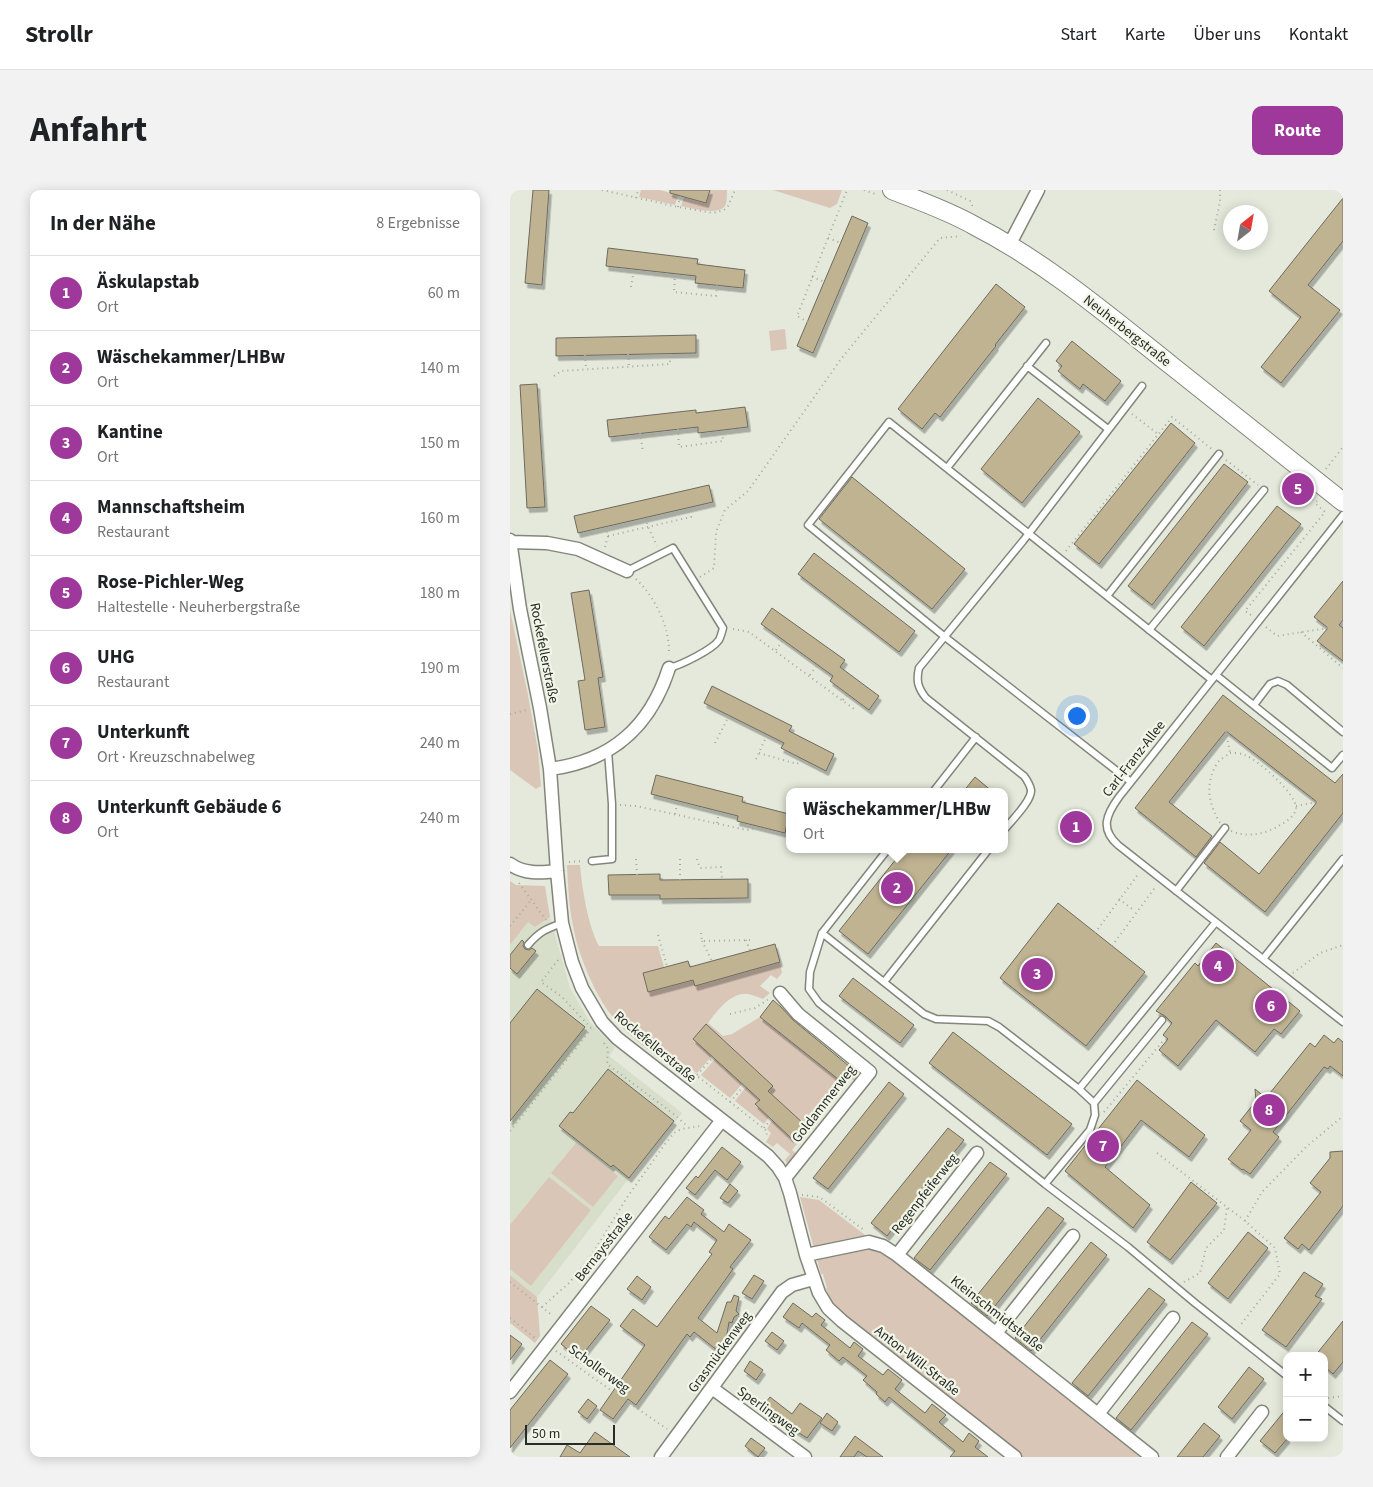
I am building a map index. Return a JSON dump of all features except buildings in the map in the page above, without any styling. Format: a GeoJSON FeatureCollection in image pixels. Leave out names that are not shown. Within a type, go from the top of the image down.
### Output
{"type":"FeatureCollection","features":[{"type":"Feature","properties":{"kind":"main road","name":"Neuherbergstraße"},"geometry":{"type":"LineString","coordinates":[[892,190],[929,204],[976,226],[1008,244],[1072,288],[1339,497]]}},
{"type":"Feature","properties":{"kind":"street"},"geometry":{"type":"LineString","coordinates":[[1008,244],[1038,190]]}},
{"type":"Feature","properties":{"kind":"street","name":"Rockefellerstraße"},"geometry":{"type":"LineString","coordinates":[[627,571],[578,549],[547,543],[510,541],[520,609],[550,769],[556,867],[556,925],[596,1025],[617,1038],[720,1123],[763,1152],[778,1167],[785,1178],[790,1193],[813,1279]]}},
{"type":"Feature","properties":{"kind":"street"},"geometry":{"type":"LineString","coordinates":[[550,769],[566,767],[608,751],[632,732],[648,713],[662,688],[669,668]]}},
{"type":"Feature","properties":{"kind":"street"},"geometry":{"type":"LineString","coordinates":[[514,867],[539,873],[556,867]]}},
{"type":"Feature","properties":{"kind":"street","name":"Goldammerweg"},"geometry":{"type":"LineString","coordinates":[[780,993],[798,1014],[870,1072],[785,1178]]}},
{"type":"Feature","properties":{"kind":"street","name":"Bernaysstraße"},"geometry":{"type":"LineString","coordinates":[[510,1392],[720,1123]]}},
{"type":"Feature","properties":{"kind":"street","name":"Regenpfeiferweg"},"geometry":{"type":"LineString","coordinates":[[897,1255],[977,1153]]}},
{"type":"Feature","properties":{"kind":"street"},"geometry":{"type":"LineString","coordinates":[[996,1333],[1073,1236]]}},
{"type":"Feature","properties":{"kind":"street","name":"Kleinschmidtstraße"},"geometry":{"type":"LineString","coordinates":[[806,1254],[869,1242],[883,1246],[897,1255],[1152,1457]]}},
{"type":"Feature","properties":{"kind":"street","name":"Grasmückenweg"},"geometry":{"type":"LineString","coordinates":[[662,1457],[782,1292],[792,1285],[813,1279]]}},
{"type":"Feature","properties":{"kind":"street","name":"Anton-Will-Straße"},"geometry":{"type":"LineString","coordinates":[[813,1279],[828,1308],[842,1321],[1014,1457]]}},
{"type":"Feature","properties":{"kind":"street"},"geometry":{"type":"LineString","coordinates":[[1098,1414],[1173,1318]]}},
{"type":"Feature","properties":{"kind":"street","name":"Sperlingweg"},"geometry":{"type":"LineString","coordinates":[[712,1388],[805,1457]]}},
{"type":"Feature","properties":{"kind":"street"},"geometry":{"type":"LineString","coordinates":[[1227,1457],[1262,1412]]}},
{"type":"Feature","properties":{"kind":"lane"},"geometry":{"type":"LineString","coordinates":[[947,468],[1046,343]]}},
{"type":"Feature","properties":{"kind":"lane"},"geometry":{"type":"LineString","coordinates":[[1027,366],[1108,429]]}},
{"type":"Feature","properties":{"kind":"lane"},"geometry":{"type":"LineString","coordinates":[[1008,825],[1028,801],[1031,792],[1024,776],[926,698],[919,688],[917,677],[919,668],[1028,534],[1142,386]]}},
{"type":"Feature","properties":{"kind":"lane"},"geometry":{"type":"LineString","coordinates":[[1131,782],[945,637],[808,525],[889,422],[1149,630],[1254,705],[1332,768],[1343,755]]}},
{"type":"Feature","properties":{"kind":"lane"},"geometry":{"type":"LineString","coordinates":[[1107,596],[1219,454]]}},
{"type":"Feature","properties":{"kind":"lane"},"geometry":{"type":"LineString","coordinates":[[1149,630],[1264,490]]}},
{"type":"Feature","properties":{"kind":"lane","name":"Carl-Franz-Allee"},"geometry":{"type":"LineString","coordinates":[[1343,515],[1131,782],[1112,807],[1106,826],[1108,834],[1118,845],[1343,1022]]}},
{"type":"Feature","properties":{"kind":"lane"},"geometry":{"type":"LineString","coordinates":[[627,571],[673,548],[723,628],[719,641],[710,648],[677,666],[669,668]]}},
{"type":"Feature","properties":{"kind":"lane"},"geometry":{"type":"LineString","coordinates":[[1254,705],[1270,684],[1278,681],[1287,685],[1343,732]]}},
{"type":"Feature","properties":{"kind":"lane"},"geometry":{"type":"LineString","coordinates":[[936,788],[976,737]]}},
{"type":"Feature","properties":{"kind":"lane"},"geometry":{"type":"LineString","coordinates":[[592,861],[612,859],[612,804],[608,751]]}},
{"type":"Feature","properties":{"kind":"lane"},"geometry":{"type":"LineString","coordinates":[[1176,890],[1225,828]]}},
{"type":"Feature","properties":{"kind":"lane"},"geometry":{"type":"LineString","coordinates":[[885,853],[822,933],[810,972],[809,989],[820,1003],[1045,1184],[1128,1247],[1283,1373]]}},
{"type":"Feature","properties":{"kind":"lane"},"geometry":{"type":"LineString","coordinates":[[884,982],[986,853]]}},
{"type":"Feature","properties":{"kind":"lane"},"geometry":{"type":"LineString","coordinates":[[1263,959],[1343,859]]}},
{"type":"Feature","properties":{"kind":"lane"},"geometry":{"type":"LineString","coordinates":[[1079,1089],[1216,922]]}},
{"type":"Feature","properties":{"kind":"lane"},"geometry":{"type":"LineString","coordinates":[[528,945],[537,935],[556,925]]}},
{"type":"Feature","properties":{"kind":"lane"},"geometry":{"type":"LineString","coordinates":[[822,933],[924,1014],[936,1019],[988,1021],[999,1027],[1079,1089],[1094,1103],[1095,1115],[1090,1130],[1045,1184]]}},
{"type":"Feature","properties":{"kind":"lane"},"geometry":{"type":"LineString","coordinates":[[1094,1103],[1162,1020]]}},
{"type":"Feature","properties":{"kind":"lane"},"geometry":{"type":"LineString","coordinates":[[1328,1409],[1343,1421]]}},
{"type":"Feature","properties":{"kind":"path"},"geometry":{"type":"LineString","coordinates":[[602,190],[714,213],[724,210],[728,206],[734,190]]}},
{"type":"Feature","properties":{"kind":"path"},"geometry":{"type":"LineString","coordinates":[[636,198],[638,190]]}},
{"type":"Feature","properties":{"kind":"path"},"geometry":{"type":"LineString","coordinates":[[808,322],[797,316],[847,190]]}},
{"type":"Feature","properties":{"kind":"path"},"geometry":{"type":"LineString","coordinates":[[1214,230],[1220,202],[1220,190]]}},
{"type":"Feature","properties":{"kind":"path"},"geometry":{"type":"LineString","coordinates":[[678,207],[680,196]]}},
{"type":"Feature","properties":{"kind":"path"},"geometry":{"type":"LineString","coordinates":[[694,580],[714,568],[716,532],[725,510],[748,491],[842,359],[940,238],[966,236]]}},
{"type":"Feature","properties":{"kind":"path"},"geometry":{"type":"LineString","coordinates":[[828,238],[841,243]]}},
{"type":"Feature","properties":{"kind":"path"},"geometry":{"type":"LineString","coordinates":[[631,287],[634,269]]}},
{"type":"Feature","properties":{"kind":"path"},"geometry":{"type":"LineString","coordinates":[[675,274],[674,292],[716,296],[717,285]]}},
{"type":"Feature","properties":{"kind":"path"},"geometry":{"type":"LineString","coordinates":[[812,277],[824,282]]}},
{"type":"Feature","properties":{"kind":"path"},"geometry":{"type":"LineString","coordinates":[[554,376],[561,371],[670,364],[670,353]]}},
{"type":"Feature","properties":{"kind":"path"},"geometry":{"type":"LineString","coordinates":[[628,354],[629,367]]}},
{"type":"Feature","properties":{"kind":"path"},"geometry":{"type":"LineString","coordinates":[[585,355],[586,369]]}},
{"type":"Feature","properties":{"kind":"path"},"geometry":{"type":"LineString","coordinates":[[1124,408],[1158,434]]}},
{"type":"Feature","properties":{"kind":"path"},"geometry":{"type":"LineString","coordinates":[[1060,559],[1172,417],[1264,490]]}},
{"type":"Feature","properties":{"kind":"path"},"geometry":{"type":"LineString","coordinates":[[678,429],[680,447],[723,441],[722,430]]}},
{"type":"Feature","properties":{"kind":"path"},"geometry":{"type":"LineString","coordinates":[[640,433],[643,452]]}},
{"type":"Feature","properties":{"kind":"path"},"geometry":{"type":"LineString","coordinates":[[1324,471],[1343,447]]}},
{"type":"Feature","properties":{"kind":"path"},"geometry":{"type":"LineString","coordinates":[[1312,499],[1315,503]]}},
{"type":"Feature","properties":{"kind":"path"},"geometry":{"type":"LineString","coordinates":[[608,536],[691,517],[689,508]]}},
{"type":"Feature","properties":{"kind":"path"},"geometry":{"type":"LineString","coordinates":[[646,518],[648,527],[661,554]]}},
{"type":"Feature","properties":{"kind":"path"},"geometry":{"type":"LineString","coordinates":[[601,559],[608,536],[606,527]]}},
{"type":"Feature","properties":{"kind":"path"},"geometry":{"type":"LineString","coordinates":[[627,571],[646,588],[666,627],[670,649],[669,668]]}},
{"type":"Feature","properties":{"kind":"path"},"geometry":{"type":"LineString","coordinates":[[723,628],[749,632],[854,709]]}},
{"type":"Feature","properties":{"kind":"path"},"geometry":{"type":"LineString","coordinates":[[1301,632],[1343,668]]}},
{"type":"Feature","properties":{"kind":"path"},"geometry":{"type":"LineString","coordinates":[[775,651],[783,640]]}},
{"type":"Feature","properties":{"kind":"path"},"geometry":{"type":"LineString","coordinates":[[809,676],[817,665]]}},
{"type":"Feature","properties":{"kind":"path"},"geometry":{"type":"LineString","coordinates":[[843,700],[848,694]]}},
{"type":"Feature","properties":{"kind":"path"},"geometry":{"type":"LineString","coordinates":[[510,714],[540,708]]}},
{"type":"Feature","properties":{"kind":"path"},"geometry":{"type":"LineString","coordinates":[[715,743],[729,716]]}},
{"type":"Feature","properties":{"kind":"path"},"geometry":{"type":"LineString","coordinates":[[1226,731],[1230,753]]}},
{"type":"Feature","properties":{"kind":"path"},"geometry":{"type":"LineString","coordinates":[[756,759],[767,735]]}},
{"type":"Feature","properties":{"kind":"path"},"geometry":{"type":"LineString","coordinates":[[759,752],[797,764],[803,759]]}},
{"type":"Feature","properties":{"kind":"path"},"geometry":{"type":"LineString","coordinates":[[1230,753],[1245,755],[1273,774],[1296,806],[1291,818],[1279,826],[1256,835],[1244,834],[1225,828],[1216,816],[1208,791],[1218,762],[1230,753]]}},
{"type":"Feature","properties":{"kind":"path"},"geometry":{"type":"LineString","coordinates":[[675,814],[678,800]]}},
{"type":"Feature","properties":{"kind":"path"},"geometry":{"type":"LineString","coordinates":[[1296,806],[1317,802]]}},
{"type":"Feature","properties":{"kind":"path"},"geometry":{"type":"LineString","coordinates":[[612,804],[636,806],[747,830],[761,827]]}},
{"type":"Feature","properties":{"kind":"path"},"geometry":{"type":"LineString","coordinates":[[717,824],[719,811]]}},
{"type":"Feature","properties":{"kind":"path"},"geometry":{"type":"LineString","coordinates":[[636,859],[637,875]]}},
{"type":"Feature","properties":{"kind":"path"},"geometry":{"type":"LineString","coordinates":[[680,859],[680,880]]}},
{"type":"Feature","properties":{"kind":"path"},"geometry":{"type":"LineString","coordinates":[[697,859],[700,868],[721,867],[722,879]]}},
{"type":"Feature","properties":{"kind":"path"},"geometry":{"type":"LineString","coordinates":[[556,867],[592,861]]}},
{"type":"Feature","properties":{"kind":"path"},"geometry":{"type":"LineString","coordinates":[[514,867],[516,878],[556,925]]}},
{"type":"Feature","properties":{"kind":"path"},"geometry":{"type":"LineString","coordinates":[[1095,932],[1139,873],[1144,877]]}},
{"type":"Feature","properties":{"kind":"path"},"geometry":{"type":"LineString","coordinates":[[1112,946],[1156,886]]}},
{"type":"Feature","properties":{"kind":"path"},"geometry":{"type":"LineString","coordinates":[[510,926],[532,899]]}},
{"type":"Feature","properties":{"kind":"path"},"geometry":{"type":"LineString","coordinates":[[1119,899],[1136,912]]}},
{"type":"Feature","properties":{"kind":"path"},"geometry":{"type":"LineString","coordinates":[[701,933],[702,941],[712,961]]}},
{"type":"Feature","properties":{"kind":"path"},"geometry":{"type":"LineString","coordinates":[[658,935],[667,966]]}},
{"type":"Feature","properties":{"kind":"path"},"geometry":{"type":"LineString","coordinates":[[746,940],[750,951]]}},
{"type":"Feature","properties":{"kind":"path"},"geometry":{"type":"LineString","coordinates":[[702,941],[752,940]]}},
{"type":"Feature","properties":{"kind":"path"},"geometry":{"type":"LineString","coordinates":[[1287,978],[1320,953],[1343,945]]}},
{"type":"Feature","properties":{"kind":"path"},"geometry":{"type":"LineString","coordinates":[[510,1131],[596,1025],[541,982],[560,958]]}},
{"type":"Feature","properties":{"kind":"path"},"geometry":{"type":"LineString","coordinates":[[1287,968],[1294,973]]}},
{"type":"Feature","properties":{"kind":"path"},"geometry":{"type":"LineString","coordinates":[[730,1014],[755,1008],[780,993]]}},
{"type":"Feature","properties":{"kind":"path"},"geometry":{"type":"LineString","coordinates":[[1090,1130],[1163,1041]]}},
{"type":"Feature","properties":{"kind":"path"},"geometry":{"type":"LineString","coordinates":[[602,1042],[608,1049],[607,1064],[688,1127]]}},
{"type":"Feature","properties":{"kind":"path"},"geometry":{"type":"LineString","coordinates":[[697,1076],[714,1058]]}},
{"type":"Feature","properties":{"kind":"path"},"geometry":{"type":"LineString","coordinates":[[659,1071],[682,1064],[768,1132],[763,1152]]}},
{"type":"Feature","properties":{"kind":"path"},"geometry":{"type":"LineString","coordinates":[[730,1102],[744,1086]]}},
{"type":"Feature","properties":{"kind":"path"},"geometry":{"type":"LineString","coordinates":[[1245,1221],[1262,1192],[1306,1147],[1343,1116]]}},
{"type":"Feature","properties":{"kind":"path"},"geometry":{"type":"LineString","coordinates":[[764,1128],[771,1119]]}},
{"type":"Feature","properties":{"kind":"path"},"geometry":{"type":"LineString","coordinates":[[542,1307],[569,1283],[590,1259],[628,1196],[674,1133],[682,1128],[720,1123]]}},
{"type":"Feature","properties":{"kind":"path"},"geometry":{"type":"LineString","coordinates":[[1157,1153],[1245,1221],[1276,1248],[1280,1274],[1233,1334]]}},
{"type":"Feature","properties":{"kind":"path"},"geometry":{"type":"LineString","coordinates":[[790,1193],[819,1197],[883,1246]]}},
{"type":"Feature","properties":{"kind":"path"},"geometry":{"type":"LineString","coordinates":[[1176,1287],[1200,1273],[1206,1248],[1224,1230],[1227,1207]]}},
{"type":"Feature","properties":{"kind":"path"},"geometry":{"type":"LineString","coordinates":[[510,1282],[563,1324]]}},
{"type":"Feature","properties":{"kind":"path","name":"Schollerweg"},"geometry":{"type":"LineString","coordinates":[[510,1318],[538,1340],[548,1344],[677,1436]]}},
{"type":"Feature","properties":{"kind":"path"},"geometry":{"type":"LineString","coordinates":[[1328,1398],[1343,1396]]}},
{"type":"Feature","properties":{"kind":"shaded area"},"geometry":{"type":"Polygon","coordinates":[[[641,190],[660,190],[678,195],[675,205],[639,197],[641,190]]]}},
{"type":"Feature","properties":{"kind":"shaded area"},"geometry":{"type":"Polygon","coordinates":[[[710,190],[727,190],[726,204],[722,209],[704,211],[681,206],[684,197],[706,203],[710,190]]]}},
{"type":"Feature","properties":{"kind":"shaded area"},"geometry":{"type":"Polygon","coordinates":[[[773,190],[842,190],[837,204],[830,208],[773,190]]]}},
{"type":"Feature","properties":{"kind":"shaded area"},"geometry":{"type":"Polygon","coordinates":[[[785,329],[787,349],[771,351],[769,331],[785,329]]]}},
{"type":"Feature","properties":{"kind":"shaded area"},"geometry":{"type":"Polygon","coordinates":[[[510,610],[538,750],[541,786],[536,789],[510,770],[510,610]]]}},
{"type":"Feature","properties":{"kind":"shaded area"},"geometry":{"type":"Polygon","coordinates":[[[567,865],[580,865],[589,918],[599,946],[658,946],[664,967],[643,973],[648,992],[693,980],[695,986],[780,962],[782,973],[777,979],[771,975],[760,986],[770,993],[763,999],[748,994],[736,996],[725,1003],[708,1023],[723,1036],[732,1034],[760,1017],[838,1079],[852,1063],[858,1069],[860,1074],[857,1083],[850,1078],[792,1150],[798,1155],[791,1164],[787,1164],[785,1160],[790,1154],[777,1143],[773,1147],[766,1142],[771,1133],[767,1129],[772,1120],[768,1091],[772,1085],[707,1025],[712,1056],[697,1073],[681,1062],[668,1065],[625,1030],[606,1008],[588,974],[575,937],[567,865]]]}},
{"type":"Feature","properties":{"kind":"shaded area"},"geometry":{"type":"Polygon","coordinates":[[[510,881],[516,885],[545,886],[550,917],[535,927],[528,922],[510,945],[510,881]]]}},
{"type":"Feature","properties":{"kind":"shaded area"},"geometry":{"type":"Polygon","coordinates":[[[550,917],[570,988],[590,1022],[615,1048],[609,1056],[682,1113],[537,1297],[510,1275],[510,945],[528,922],[535,927],[550,917]]]}},
{"type":"Feature","properties":{"kind":"shaded area"},"geometry":{"type":"Polygon","coordinates":[[[715,1059],[742,1084],[730,1098],[701,1075],[715,1059]]]}},
{"type":"Feature","properties":{"kind":"shaded area"},"geometry":{"type":"Polygon","coordinates":[[[746,1087],[760,1100],[755,1105],[769,1117],[764,1124],[735,1101],[746,1087]]]}},
{"type":"Feature","properties":{"kind":"shaded area"},"geometry":{"type":"Polygon","coordinates":[[[576,1143],[618,1176],[593,1207],[551,1173],[576,1143]]]}},
{"type":"Feature","properties":{"kind":"shaded area"},"geometry":{"type":"Polygon","coordinates":[[[549,1177],[591,1210],[531,1286],[510,1269],[510,1225],[549,1177]]]}},
{"type":"Feature","properties":{"kind":"shaded area"},"geometry":{"type":"Polygon","coordinates":[[[800,1197],[819,1200],[865,1235],[885,1254],[1140,1457],[1023,1457],[833,1304],[826,1289],[823,1274],[821,1274],[800,1197]]]}},
{"type":"Feature","properties":{"kind":"shaded area"},"geometry":{"type":"Polygon","coordinates":[[[510,1275],[537,1297],[540,1336],[535,1343],[510,1323],[510,1275]]]}},
{"type":"Feature","properties":{"kind":"place","name":"Rose-Pichler-Weg"},"geometry":{"type":"Point","coordinates":[1298,489]}},
{"type":"Feature","properties":{"kind":"place","name":"Äskulapstab"},"geometry":{"type":"Point","coordinates":[1076,827]}},
{"type":"Feature","properties":{"kind":"place","name":"Wäschekammer/LHBw"},"geometry":{"type":"Point","coordinates":[897,888]}},
{"type":"Feature","properties":{"kind":"place","name":"Mannschaftsheim"},"geometry":{"type":"Point","coordinates":[1218,966]}},
{"type":"Feature","properties":{"kind":"place","name":"Kantine"},"geometry":{"type":"Point","coordinates":[1037,974]}},
{"type":"Feature","properties":{"kind":"place","name":"UHG"},"geometry":{"type":"Point","coordinates":[1271,1006]}},
{"type":"Feature","properties":{"kind":"place","name":"Unterkunft Gebäude 6"},"geometry":{"type":"Point","coordinates":[1269,1110]}},
{"type":"Feature","properties":{"kind":"place","name":"Unterkunft"},"geometry":{"type":"Point","coordinates":[1103,1146]}}]}
